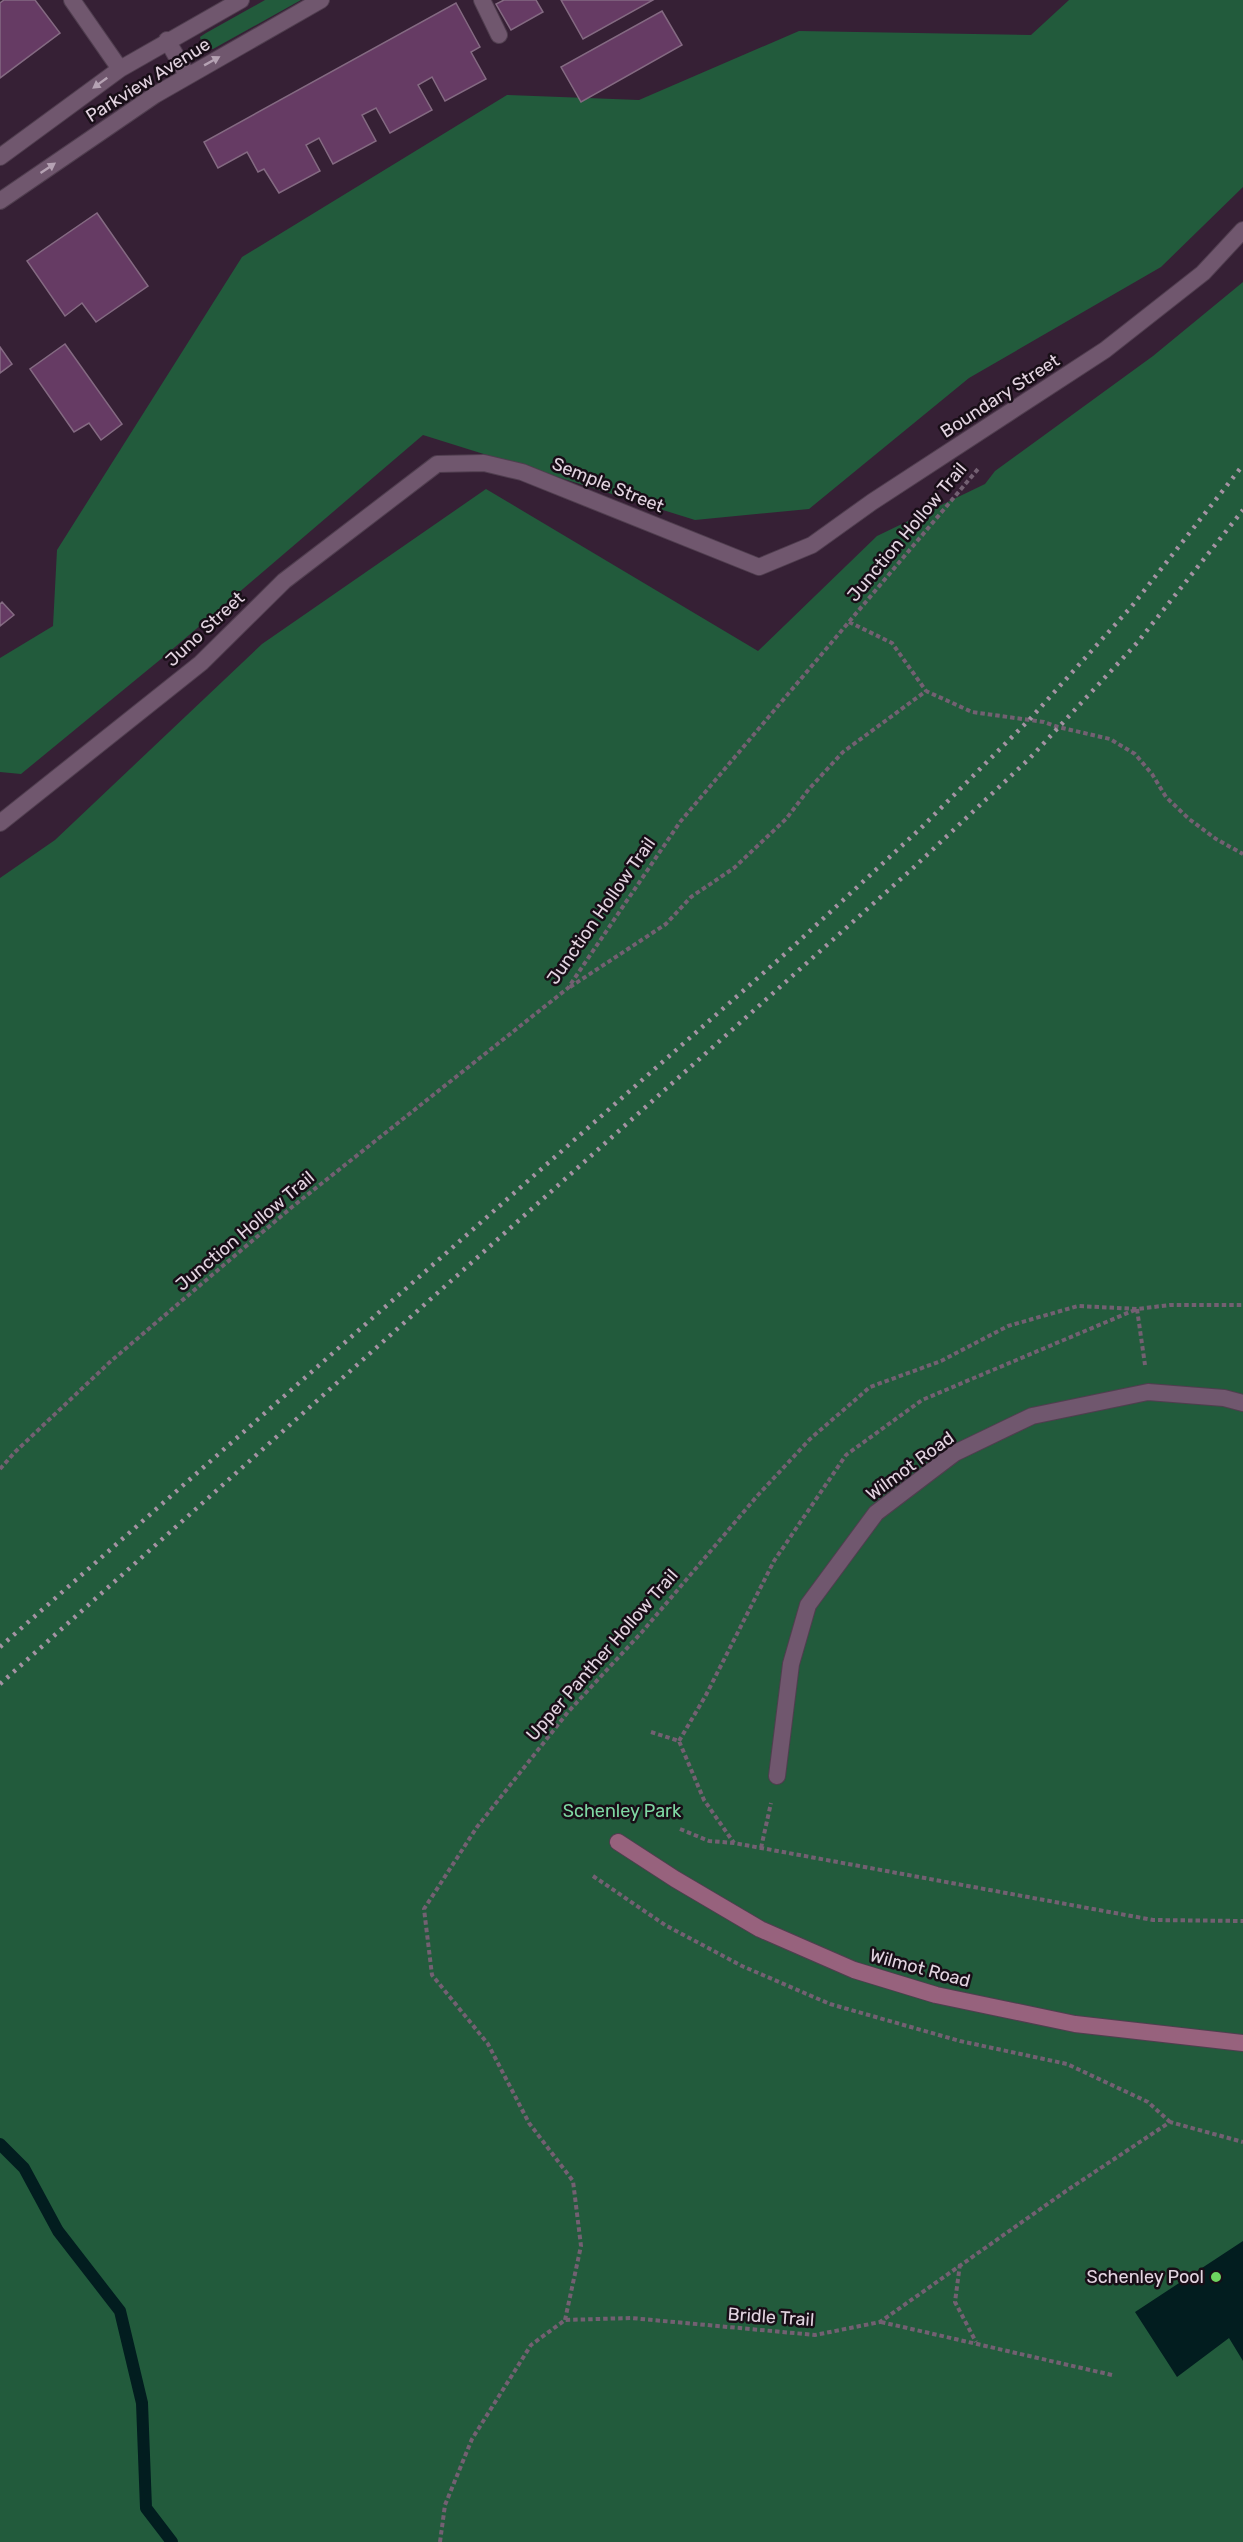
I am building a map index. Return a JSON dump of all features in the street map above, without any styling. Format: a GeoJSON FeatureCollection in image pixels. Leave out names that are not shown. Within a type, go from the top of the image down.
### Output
{"type":"FeatureCollection","features":[{"type":"Feature","properties":{"kind":"main road","name":"Wilmot Road"},"geometry":{"type":"LineString","coordinates":[[618,1842],[675,1880],[760,1929],[854,1970],[936,1995],[1075,2024],[1243,2043]]}},
{"type":"Feature","properties":{"kind":"street"},"geometry":{"type":"LineString","coordinates":[[72,0],[120,69]]}},
{"type":"Feature","properties":{"kind":"street","name":"Parkview Avenue"},"geometry":{"type":"LineString","coordinates":[[0,157],[120,69],[167,40],[241,0]]}},
{"type":"Feature","properties":{"kind":"street","name":"Parkview Avenue"},"geometry":{"type":"LineString","coordinates":[[2,196],[187,75],[321,0]]}},
{"type":"Feature","properties":{"kind":"street"},"geometry":{"type":"LineString","coordinates":[[482,0],[499,35]]}},
{"type":"Feature","properties":{"kind":"street"},"geometry":{"type":"LineString","coordinates":[[167,40],[187,75]]}},
{"type":"Feature","properties":{"kind":"street","name":"Boundary Street"},"geometry":{"type":"LineString","coordinates":[[759,567],[812,545],[872,501],[1105,350],[1203,273],[1243,230]]}},
{"type":"Feature","properties":{"kind":"street","name":"Semple Street"},"geometry":{"type":"LineString","coordinates":[[437,464],[484,463],[522,472],[759,567]]}},
{"type":"Feature","properties":{"kind":"street","name":"Juno Street"},"geometry":{"type":"LineString","coordinates":[[0,823],[201,663],[284,581],[437,464]]}},
{"type":"Feature","properties":{"kind":"street","name":"Wilmot Road"},"geometry":{"type":"LineString","coordinates":[[777,1776],[791,1664],[808,1605],[876,1513],[955,1453],[1032,1416],[1148,1392],[1224,1398],[1243,1403]]}},
{"type":"Feature","properties":{"kind":"path","name":"Junction Hollow Trail"},"geometry":{"type":"LineString","coordinates":[[0,1469],[111,1361],[292,1207],[568,988],[680,822],[985,462]]}},
{"type":"Feature","properties":{"kind":"path"},"geometry":{"type":"LineString","coordinates":[[849,622],[891,643],[926,691],[972,712],[1044,722],[1058,728],[1110,739],[1135,754],[1152,774],[1166,797],[1189,819],[1216,839],[1243,854]]}},
{"type":"Feature","properties":{"kind":"path"},"geometry":{"type":"LineString","coordinates":[[568,988],[666,924],[691,897],[734,868],[786,819],[809,789],[843,752],[926,691]]}},
{"type":"Feature","properties":{"kind":"path","name":"Upper Panther Hollow Trail"},"geometry":{"type":"LineString","coordinates":[[565,2320],[581,2246],[573,2181],[529,2123],[488,2044],[432,1975],[423,1910],[477,1827],[568,1712],[642,1632],[758,1495],[810,1439],[870,1387],[941,1361],[1018,1323],[1078,1306],[1137,1309],[1170,1305],[1243,1305]]}},
{"type":"Feature","properties":{"kind":"path"},"geometry":{"type":"LineString","coordinates":[[1137,1309],[1148,1392]]}},
{"type":"Feature","properties":{"kind":"path"},"geometry":{"type":"LineString","coordinates":[[651,1732],[679,1742],[704,1800],[734,1843]]}},
{"type":"Feature","properties":{"kind":"path"},"geometry":{"type":"LineString","coordinates":[[761,1848],[777,1776]]}},
{"type":"Feature","properties":{"kind":"path"},"geometry":{"type":"LineString","coordinates":[[680,1828],[709,1841],[734,1843],[1153,1920],[1243,1921]]}},
{"type":"Feature","properties":{"kind":"path"},"geometry":{"type":"LineString","coordinates":[[1067,2064],[1148,2102],[1170,2122],[1243,2142]]}},
{"type":"Feature","properties":{"kind":"path","name":"Bridle Trail"},"geometry":{"type":"LineString","coordinates":[[565,2320],[631,2318],[816,2336],[880,2322],[960,2264],[1170,2122]]}},
{"type":"Feature","properties":{"kind":"path"},"geometry":{"type":"LineString","coordinates":[[960,2264],[955,2302],[976,2343]]}},
{"type":"Feature","properties":{"kind":"path"},"geometry":{"type":"LineString","coordinates":[[440,2542],[445,2505],[472,2439],[531,2345],[565,2320]]}},
{"type":"Feature","properties":{"kind":"path"},"geometry":{"type":"LineString","coordinates":[[880,2322],[1112,2375]]}},
{"type":"Feature","properties":{"kind":"green space"},"geometry":{"type":"Polygon","coordinates":[[[265,0],[301,0],[213,49],[203,48],[200,37],[265,0]]]}},
{"type":"Feature","properties":{"kind":"green space"},"geometry":{"type":"Polygon","coordinates":[[[1069,0],[1243,0],[1243,187],[1161,267],[969,378],[809,509],[695,520],[423,435],[161,659],[21,774],[0,772],[0,658],[53,626],[57,550],[242,257],[507,95],[639,100],[799,31],[1031,35],[1069,0]]]}},
{"type":"Feature","properties":{"kind":"green space","name":"Schenley Park"},"geometry":{"type":"Polygon","coordinates":[[[1243,282],[1243,2542],[0,2542],[0,878],[55,840],[262,644],[486,489],[758,651],[877,536],[985,484],[995,471],[1153,356],[1243,282]]]}},
{"type":"Feature","properties":{"kind":"shaded area","name":"Schenley Pool"},"geometry":{"type":"Polygon","coordinates":[[[1243,2241],[1243,2361],[1229,2338],[1177,2377],[1135,2312],[1243,2241]]]}},
{"type":"Feature","properties":{"kind":"building"},"geometry":{"type":"Polygon","coordinates":[[[4,0],[35,0],[60,33],[0,78],[0,3],[4,0]]]}},
{"type":"Feature","properties":{"kind":"building"},"geometry":{"type":"Polygon","coordinates":[[[504,0],[536,0],[543,12],[511,30],[496,4],[504,0]]]}},
{"type":"Feature","properties":{"kind":"building"},"geometry":{"type":"Polygon","coordinates":[[[561,0],[653,0],[583,39],[561,0]]]}},
{"type":"Feature","properties":{"kind":"building"},"geometry":{"type":"Polygon","coordinates":[[[456,3],[480,47],[471,52],[486,79],[445,101],[432,77],[418,85],[432,110],[390,133],[376,108],[362,115],[376,141],[333,164],[319,138],[306,145],[320,171],[279,193],[264,169],[258,172],[247,152],[218,168],[204,142],[456,3]]]}},
{"type":"Feature","properties":{"kind":"building"},"geometry":{"type":"Polygon","coordinates":[[[662,11],[682,45],[581,102],[561,67],[662,11]]]}},
{"type":"Feature","properties":{"kind":"building"},"geometry":{"type":"Polygon","coordinates":[[[97,213],[148,286],[96,322],[82,303],[65,316],[27,261],[97,213]]]}},
{"type":"Feature","properties":{"kind":"building"},"geometry":{"type":"Polygon","coordinates":[[[65,344],[122,424],[101,440],[89,423],[74,432],[30,369],[65,344]]]}},
{"type":"Feature","properties":{"kind":"building"},"geometry":{"type":"Polygon","coordinates":[[[0,347],[12,364],[0,373],[0,347]]]}},
{"type":"Feature","properties":{"kind":"building"},"geometry":{"type":"Polygon","coordinates":[[[2,602],[14,615],[0,626],[0,604],[2,602]]]}},
{"type":"Feature","properties":{"kind":"waterway"},"geometry":{"type":"LineString","coordinates":[[0,2144],[24,2168],[58,2231],[120,2311],[142,2403],[146,2508],[172,2542]]}},
{"type":"Feature","properties":{"kind":"railway"},"geometry":{"type":"LineString","coordinates":[[0,1647],[786,953],[921,828],[1030,719],[1132,606],[1243,465]]}},
{"type":"Feature","properties":{"kind":"railway"},"geometry":{"type":"LineString","coordinates":[[0,1684],[912,869],[1030,758],[1137,643],[1243,510]]}},
{"type":"Feature","properties":{"kind":"place","name":"Schenley Pool"},"geometry":{"type":"Point","coordinates":[1216,2277]}}]}
